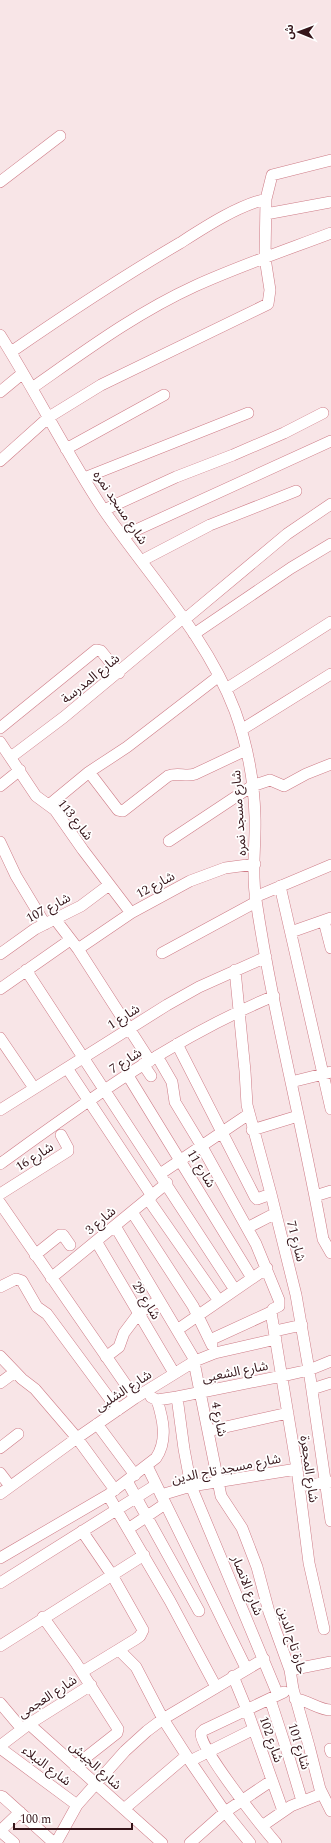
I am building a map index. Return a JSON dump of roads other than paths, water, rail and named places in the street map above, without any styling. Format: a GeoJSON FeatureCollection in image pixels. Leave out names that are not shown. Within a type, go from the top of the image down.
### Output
{"type":"FeatureCollection","features":[{"type":"Feature","properties":{"kind":"street"},"geometry":{"type":"LineString","coordinates":[[0,182],[60,136]]}},
{"type":"Feature","properties":{"kind":"street"},"geometry":{"type":"LineString","coordinates":[[0,461],[48,417],[101,385],[265,306],[270,302],[265,258],[266,199],[272,175],[331,160]]}},
{"type":"Feature","properties":{"kind":"street"},"geometry":{"type":"LineString","coordinates":[[11,352],[76,307],[196,233],[240,209],[266,199]]}},
{"type":"Feature","properties":{"kind":"street"},"geometry":{"type":"LineString","coordinates":[[266,214],[331,202]]}},
{"type":"Feature","properties":{"kind":"street"},"geometry":{"type":"LineString","coordinates":[[32,388],[113,331],[195,286],[331,233]]}},
{"type":"Feature","properties":{"kind":"street","name":"شارع مسجد نمره"},"geometry":{"type":"LineString","coordinates":[[0,335],[66,449],[104,510],[194,634],[226,689],[241,730],[252,786],[255,817],[255,899],[323,1239],[331,1253]]}},
{"type":"Feature","properties":{"kind":"street"},"geometry":{"type":"LineString","coordinates":[[0,392],[23,373]]}},
{"type":"Feature","properties":{"kind":"street"},"geometry":{"type":"LineString","coordinates":[[66,449],[164,395]]}},
{"type":"Feature","properties":{"kind":"street"},"geometry":{"type":"LineString","coordinates":[[84,478],[248,413]]}},
{"type":"Feature","properties":{"kind":"street"},"geometry":{"type":"LineString","coordinates":[[104,510],[176,477],[284,433],[323,413]]}},
{"type":"Feature","properties":{"kind":"street"},"geometry":{"type":"LineString","coordinates":[[123,536],[331,440]]}},
{"type":"Feature","properties":{"kind":"street"},"geometry":{"type":"LineString","coordinates":[[141,561],[210,525],[296,491]]}},
{"type":"Feature","properties":{"kind":"street","name":"شارع المدرسة"},"geometry":{"type":"LineString","coordinates":[[12,757],[119,673],[287,534],[331,504]]}},
{"type":"Feature","properties":{"kind":"street"},"geometry":{"type":"LineString","coordinates":[[194,634],[291,568],[331,544]]}},
{"type":"Feature","properties":{"kind":"street"},"geometry":{"type":"LineString","coordinates":[[226,689],[331,622]]}},
{"type":"Feature","properties":{"kind":"street"},"geometry":{"type":"LineString","coordinates":[[1,725],[96,650],[100,651],[119,673]]}},
{"type":"Feature","properties":{"kind":"street"},"geometry":{"type":"LineString","coordinates":[[241,730],[331,674]]}},
{"type":"Feature","properties":{"kind":"street"},"geometry":{"type":"LineString","coordinates":[[49,804],[89,772],[127,746],[219,676]]}},
{"type":"Feature","properties":{"kind":"street","name":"شارع 113"},"geometry":{"type":"LineString","coordinates":[[0,742],[12,757],[36,796],[49,804],[55,810],[131,913]]}},
{"type":"Feature","properties":{"kind":"street"},"geometry":{"type":"LineString","coordinates":[[89,772],[118,810],[123,811],[168,776],[176,774],[190,776],[246,750]]}},
{"type":"Feature","properties":{"kind":"street"},"geometry":{"type":"LineString","coordinates":[[169,841],[252,786],[270,780],[284,786],[306,774],[331,764]]}},
{"type":"Feature","properties":{"kind":"street"},"geometry":{"type":"LineString","coordinates":[[0,786],[20,770]]}},
{"type":"Feature","properties":{"kind":"street"},"geometry":{"type":"LineString","coordinates":[[2,850],[16,876],[50,921],[78,949],[150,1060],[172,1082],[175,1102],[201,1145],[247,1228],[267,1268],[280,1302],[279,1306],[271,1312],[210,1340]]}},
{"type":"Feature","properties":{"kind":"street","name":"شارع 12"},"geometry":{"type":"LineString","coordinates":[[78,949],[131,913],[202,875],[225,868],[255,864]]}},
{"type":"Feature","properties":{"kind":"street"},"geometry":{"type":"LineString","coordinates":[[162,953],[255,899],[280,886],[331,865]]}},
{"type":"Feature","properties":{"kind":"street","name":"شارع 107"},"geometry":{"type":"LineString","coordinates":[[0,954],[50,921],[81,906],[109,885]]}},
{"type":"Feature","properties":{"kind":"street"},"geometry":{"type":"LineString","coordinates":[[280,886],[327,1073],[331,1109]]}},
{"type":"Feature","properties":{"kind":"street"},"geometry":{"type":"LineString","coordinates":[[291,932],[327,919],[331,948]]}},
{"type":"Feature","properties":{"kind":"street"},"geometry":{"type":"LineString","coordinates":[[0,989],[70,940]]}},
{"type":"Feature","properties":{"kind":"street","name":"شارع 1"},"geometry":{"type":"LineString","coordinates":[[0,1110],[199,987],[266,957]]}},
{"type":"Feature","properties":{"kind":"street"},"geometry":{"type":"LineString","coordinates":[[26,970],[103,1090],[167,1183],[235,1290]]}},
{"type":"Feature","properties":{"kind":"street","name":"شارع 71"},"geometry":{"type":"LineString","coordinates":[[235,970],[248,1114],[294,1282],[328,1483],[331,1521]]}},
{"type":"Feature","properties":{"kind":"street","name":"شارع 7"},"geometry":{"type":"LineString","coordinates":[[0,1164],[88,1100],[127,1074],[238,1010],[274,996]]}},
{"type":"Feature","properties":{"kind":"street"},"geometry":{"type":"LineString","coordinates":[[0,1038],[34,1088]]}},
{"type":"Feature","properties":{"kind":"street"},"geometry":{"type":"LineString","coordinates":[[178,1044],[223,1130],[256,1199],[271,1194]]}},
{"type":"Feature","properties":{"kind":"street"},"geometry":{"type":"LineString","coordinates":[[150,1060],[151,1076]]}},
{"type":"Feature","properties":{"kind":"street"},"geometry":{"type":"LineString","coordinates":[[67,1068],[219,1301]]}},
{"type":"Feature","properties":{"kind":"street"},"geometry":{"type":"LineString","coordinates":[[291,1082],[327,1073]]}},
{"type":"Feature","properties":{"kind":"street","name":"شارع 11"},"geometry":{"type":"LineString","coordinates":[[127,1074],[252,1278]]}},
{"type":"Feature","properties":{"kind":"street"},"geometry":{"type":"LineString","coordinates":[[160,1174],[248,1114]]}},
{"type":"Feature","properties":{"kind":"street"},"geometry":{"type":"LineString","coordinates":[[252,1130],[298,1116]]}},
{"type":"Feature","properties":{"kind":"street","name":"شارع 16"},"geometry":{"type":"LineString","coordinates":[[0,1194],[68,1151],[68,1146],[61,1135]]}},
{"type":"Feature","properties":{"kind":"street","name":"شارع 3"},"geometry":{"type":"LineString","coordinates":[[51,1278],[167,1183]]}},
{"type":"Feature","properties":{"kind":"street"},"geometry":{"type":"LineString","coordinates":[[315,1196],[331,1191]]}},
{"type":"Feature","properties":{"kind":"street"},"geometry":{"type":"LineString","coordinates":[[0,1203],[134,1398]]}},
{"type":"Feature","properties":{"kind":"street"},"geometry":{"type":"LineString","coordinates":[[132,1212],[165,1261],[198,1316],[215,1353]]}},
{"type":"Feature","properties":{"kind":"street"},"geometry":{"type":"LineString","coordinates":[[247,1228],[276,1213]]}},
{"type":"Feature","properties":{"kind":"street","name":"شارع 4"},"geometry":{"type":"LineString","coordinates":[[115,1226],[194,1361],[217,1482]]}},
{"type":"Feature","properties":{"kind":"street"},"geometry":{"type":"LineString","coordinates":[[35,1255],[60,1234],[63,1235],[70,1245]]}},
{"type":"Feature","properties":{"kind":"street","name":"شارع 29"},"geometry":{"type":"LineString","coordinates":[[96,1241],[174,1373]]}},
{"type":"Feature","properties":{"kind":"street"},"geometry":{"type":"LineString","coordinates":[[177,1330],[267,1268]]}},
{"type":"Feature","properties":{"kind":"street"},"geometry":{"type":"LineString","coordinates":[[0,1287],[16,1279],[22,1280],[36,1308],[47,1314],[118,1410]]}},
{"type":"Feature","properties":{"kind":"street"},"geometry":{"type":"LineString","coordinates":[[106,1357],[119,1347],[124,1333],[139,1313],[159,1300]]}},
{"type":"Feature","properties":{"kind":"street","name":"شارع المجعرة"},"geometry":{"type":"LineString","coordinates":[[271,1312],[297,1469],[309,1563],[324,1629]]}},
{"type":"Feature","properties":{"kind":"street","name":"شارع الشلبى"},"geometry":{"type":"LineString","coordinates":[[0,1494],[134,1398],[194,1361],[302,1325]]}},
{"type":"Feature","properties":{"kind":"street"},"geometry":{"type":"LineString","coordinates":[[0,1356],[26,1383],[35,1389],[77,1438],[112,1492],[117,1510],[144,1555],[216,1686]]}},
{"type":"Feature","properties":{"kind":"street","name":"شارع الشعبى"},"geometry":{"type":"LineString","coordinates":[[157,1400],[309,1370],[331,1361]]}},
{"type":"Feature","properties":{"kind":"street"},"geometry":{"type":"LineString","coordinates":[[0,1383],[15,1372]]}},
{"type":"Feature","properties":{"kind":"street"},"geometry":{"type":"LineString","coordinates":[[312,1389],[331,1383]]}},
{"type":"Feature","properties":{"kind":"street"},"geometry":{"type":"LineString","coordinates":[[0,1558],[112,1492],[156,1458],[162,1443],[163,1426],[157,1400],[150,1397],[146,1391]]}},
{"type":"Feature","properties":{"kind":"street","name":"شارع الانصار"},"geometry":{"type":"LineString","coordinates":[[177,1397],[191,1486],[264,1659],[274,1697]]}},
{"type":"Feature","properties":{"kind":"street"},"geometry":{"type":"LineString","coordinates":[[208,1431],[288,1414]]}},
{"type":"Feature","properties":{"kind":"street"},"geometry":{"type":"LineString","coordinates":[[97,1424],[131,1478],[138,1498],[199,1611]]}},
{"type":"Feature","properties":{"kind":"street"},"geometry":{"type":"LineString","coordinates":[[0,1448],[18,1434]]}},
{"type":"Feature","properties":{"kind":"street"},"geometry":{"type":"LineString","coordinates":[[146,1466],[246,1668]]}},
{"type":"Feature","properties":{"kind":"street","name":"شارع مسجد تاج الدين"},"geometry":{"type":"LineString","coordinates":[[161,1495],[191,1486],[297,1469]]}},
{"type":"Feature","properties":{"kind":"street"},"geometry":{"type":"LineString","coordinates":[[0,1473],[10,1486]]}},
{"type":"Feature","properties":{"kind":"street","name":"حارة تاج الدين"},"geometry":{"type":"LineString","coordinates":[[217,1482],[224,1504],[238,1522],[250,1545],[269,1612],[290,1670],[294,1694],[321,1794],[331,1811]]}},
{"type":"Feature","properties":{"kind":"street"},"geometry":{"type":"LineString","coordinates":[[299,1486],[328,1483]]}},
{"type":"Feature","properties":{"kind":"street"},"geometry":{"type":"LineString","coordinates":[[2,1578],[138,1498],[161,1495]]}},
{"type":"Feature","properties":{"kind":"street"},"geometry":{"type":"LineString","coordinates":[[128,1528],[148,1515],[161,1495]]}},
{"type":"Feature","properties":{"kind":"street"},"geometry":{"type":"LineString","coordinates":[[82,1531],[112,1575],[143,1630],[140,1636],[82,1672]]}},
{"type":"Feature","properties":{"kind":"street"},"geometry":{"type":"LineString","coordinates":[[0,1646],[144,1555]]}},
{"type":"Feature","properties":{"kind":"street"},"geometry":{"type":"LineString","coordinates":[[43,1618],[91,1685],[117,1726],[118,1731],[75,1766]]}},
{"type":"Feature","properties":{"kind":"street"},"geometry":{"type":"LineString","coordinates":[[119,1650],[136,1667],[163,1719],[188,1758],[225,1812],[250,1843]]}},
{"type":"Feature","properties":{"kind":"street"},"geometry":{"type":"LineString","coordinates":[[0,1796],[55,1843],[77,1805],[95,1783],[135,1741],[163,1719],[246,1668],[264,1659]]}},
{"type":"Feature","properties":{"kind":"street"},"geometry":{"type":"LineString","coordinates":[[290,1670],[331,1662]]}},
{"type":"Feature","properties":{"kind":"street","name":"شارع 102"},"geometry":{"type":"LineString","coordinates":[[233,1676],[247,1710],[271,1781],[283,1811]]}},
{"type":"Feature","properties":{"kind":"street","name":"شارع العجمى"},"geometry":{"type":"LineString","coordinates":[[0,1747],[25,1727],[91,1685]]}},
{"type":"Feature","properties":{"kind":"street"},"geometry":{"type":"LineString","coordinates":[[276,1843],[242,1800],[208,1751],[202,1740],[201,1733],[274,1697],[294,1694],[326,1710],[331,1710]]}},
{"type":"Feature","properties":{"kind":"street","name":"شارع 101"},"geometry":{"type":"LineString","coordinates":[[274,1697],[288,1754],[302,1801]]}},
{"type":"Feature","properties":{"kind":"street","name":"شارع الجيش"},"geometry":{"type":"LineString","coordinates":[[0,1703],[25,1727],[75,1766],[162,1843]]}},
{"type":"Feature","properties":{"kind":"street"},"geometry":{"type":"LineString","coordinates":[[124,1810],[188,1758],[208,1751],[254,1729]]}},
{"type":"Feature","properties":{"kind":"street","name":"شارع النبلاء"},"geometry":{"type":"LineString","coordinates":[[0,1747],[77,1805]]}},
{"type":"Feature","properties":{"kind":"street"},"geometry":{"type":"LineString","coordinates":[[192,1842],[225,1812],[271,1781]]}},
{"type":"Feature","properties":{"kind":"street"},"geometry":{"type":"LineString","coordinates":[[262,1826],[283,1811],[302,1801],[321,1794]]}},
{"type":"Feature","properties":{"kind":"street"},"geometry":{"type":"LineString","coordinates":[[14,1843],[0,1831],[20,1812]]}}]}
